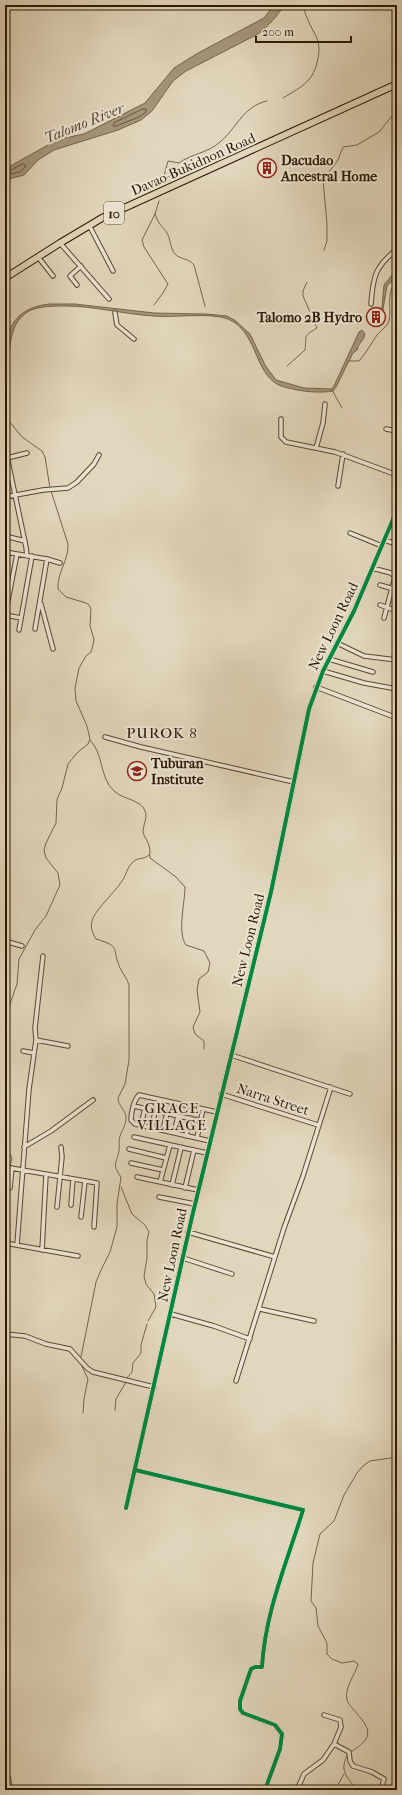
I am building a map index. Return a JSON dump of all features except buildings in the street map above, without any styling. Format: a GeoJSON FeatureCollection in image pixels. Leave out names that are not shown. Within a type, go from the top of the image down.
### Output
{"type":"FeatureCollection","features":[{"type":"Feature","properties":{"kind":"highway","name":"Davao-Bukidnon Road"},"geometry":{"type":"LineString","coordinates":[[5,278],[89,225],[397,84]]}},
{"type":"Feature","properties":{"kind":"street"},"geometry":{"type":"LineString","coordinates":[[89,225],[113,271]]}},
{"type":"Feature","properties":{"kind":"street"},"geometry":{"type":"LineString","coordinates":[[60,243],[109,299]]}},
{"type":"Feature","properties":{"kind":"street"},"geometry":{"type":"LineString","coordinates":[[371,304],[378,268],[383,261],[397,249]]}},
{"type":"Feature","properties":{"kind":"street"},"geometry":{"type":"LineString","coordinates":[[38,257],[53,276]]}},
{"type":"Feature","properties":{"kind":"street"},"geometry":{"type":"LineString","coordinates":[[77,285],[70,276],[81,266]]}},
{"type":"Feature","properties":{"kind":"street"},"geometry":{"type":"LineString","coordinates":[[114,313],[117,325],[134,339]]}},
{"type":"Feature","properties":{"kind":"street"},"geometry":{"type":"LineString","coordinates":[[316,448],[323,423],[325,404]]}},
{"type":"Feature","properties":{"kind":"street"},"geometry":{"type":"LineString","coordinates":[[281,419],[281,437],[289,443],[343,454],[397,475]]}},
{"type":"Feature","properties":{"kind":"street"},"geometry":{"type":"LineString","coordinates":[[386,429],[397,431]]}},
{"type":"Feature","properties":{"kind":"street"},"geometry":{"type":"LineString","coordinates":[[5,447],[27,556]]}},
{"type":"Feature","properties":{"kind":"street"},"geometry":{"type":"LineString","coordinates":[[7,458],[27,453]]}},
{"type":"Feature","properties":{"kind":"street"},"geometry":{"type":"LineString","coordinates":[[338,486],[343,454]]}},
{"type":"Feature","properties":{"kind":"street"},"geometry":{"type":"LineString","coordinates":[[5,496],[53,488],[68,488],[72,486],[94,464],[98,455]]}},
{"type":"Feature","properties":{"kind":"street","name":"New Loon Road"},"geometry":{"type":"LineString","coordinates":[[126,1508],[188,1232],[271,892],[309,709],[323,671],[354,611],[397,510]]}},
{"type":"Feature","properties":{"kind":"street"},"geometry":{"type":"LineString","coordinates":[[5,530],[6,536],[25,541]]}},
{"type":"Feature","properties":{"kind":"street"},"geometry":{"type":"LineString","coordinates":[[350,533],[382,546]]}},
{"type":"Feature","properties":{"kind":"street"},"geometry":{"type":"LineString","coordinates":[[384,540],[397,544]]}},
{"type":"Feature","properties":{"kind":"street"},"geometry":{"type":"LineString","coordinates":[[6,553],[32,556],[60,563]]}},
{"type":"Feature","properties":{"kind":"street"},"geometry":{"type":"LineString","coordinates":[[17,554],[5,615],[21,618]]}},
{"type":"Feature","properties":{"kind":"street"},"geometry":{"type":"LineString","coordinates":[[19,630],[32,556]]}},
{"type":"Feature","properties":{"kind":"street"},"geometry":{"type":"LineString","coordinates":[[35,630],[48,559]]}},
{"type":"Feature","properties":{"kind":"street"},"geometry":{"type":"LineString","coordinates":[[372,568],[394,575],[384,618]]}},
{"type":"Feature","properties":{"kind":"street"},"geometry":{"type":"LineString","coordinates":[[380,585],[397,590]]}},
{"type":"Feature","properties":{"kind":"street"},"geometry":{"type":"LineString","coordinates":[[41,602],[53,649]]}},
{"type":"Feature","properties":{"kind":"street"},"geometry":{"type":"LineString","coordinates":[[380,606],[397,611]]}},
{"type":"Feature","properties":{"kind":"street"},"geometry":{"type":"LineString","coordinates":[[337,643],[364,656],[397,660]]}},
{"type":"Feature","properties":{"kind":"street"},"geometry":{"type":"LineString","coordinates":[[329,659],[373,672]]}},
{"type":"Feature","properties":{"kind":"street"},"geometry":{"type":"LineString","coordinates":[[323,671],[364,683],[397,689]]}},
{"type":"Feature","properties":{"kind":"street"},"geometry":{"type":"LineString","coordinates":[[316,688],[397,718]]}},
{"type":"Feature","properties":{"kind":"street"},"geometry":{"type":"LineString","coordinates":[[105,737],[141,747],[294,782]]}},
{"type":"Feature","properties":{"kind":"street"},"geometry":{"type":"LineString","coordinates":[[5,941],[22,946]]}},
{"type":"Feature","properties":{"kind":"street"},"geometry":{"type":"LineString","coordinates":[[17,1245],[24,1147],[36,1040],[35,1028],[43,956]]}},
{"type":"Feature","properties":{"kind":"street"},"geometry":{"type":"LineString","coordinates":[[36,1040],[68,1046]]}},
{"type":"Feature","properties":{"kind":"street"},"geometry":{"type":"LineString","coordinates":[[23,1051],[34,1053]]}},
{"type":"Feature","properties":{"kind":"street"},"geometry":{"type":"LineString","coordinates":[[231,1055],[350,1094]]}},
{"type":"Feature","properties":{"kind":"street"},"geometry":{"type":"LineString","coordinates":[[236,1380],[260,1309],[284,1228],[303,1176],[331,1087]]}},
{"type":"Feature","properties":{"kind":"street","name":"Narra Street"},"geometry":{"type":"LineString","coordinates":[[221,1094],[318,1125]]}},
{"type":"Feature","properties":{"kind":"street"},"geometry":{"type":"LineString","coordinates":[[210,1141],[133,1123],[131,1120],[134,1106],[138,1095],[217,1112]]}},
{"type":"Feature","properties":{"kind":"street"},"geometry":{"type":"LineString","coordinates":[[24,1147],[51,1131],[93,1100]]}},
{"type":"Feature","properties":{"kind":"street"},"geometry":{"type":"LineString","coordinates":[[134,1106],[201,1121]]}},
{"type":"Feature","properties":{"kind":"street"},"geometry":{"type":"LineString","coordinates":[[142,1125],[145,1108]]}},
{"type":"Feature","properties":{"kind":"street"},"geometry":{"type":"LineString","coordinates":[[197,1138],[203,1109]]}},
{"type":"Feature","properties":{"kind":"street"},"geometry":{"type":"LineString","coordinates":[[152,1128],[155,1111]]}},
{"type":"Feature","properties":{"kind":"street"},"geometry":{"type":"LineString","coordinates":[[163,1130],[167,1113]]}},
{"type":"Feature","properties":{"kind":"street"},"geometry":{"type":"LineString","coordinates":[[174,1133],[178,1116]]}},
{"type":"Feature","properties":{"kind":"street"},"geometry":{"type":"LineString","coordinates":[[186,1136],[190,1118]]}},
{"type":"Feature","properties":{"kind":"street"},"geometry":{"type":"LineString","coordinates":[[134,1137],[207,1154]]}},
{"type":"Feature","properties":{"kind":"street"},"geometry":{"type":"LineString","coordinates":[[160,1182],[170,1145]]}},
{"type":"Feature","properties":{"kind":"street"},"geometry":{"type":"LineString","coordinates":[[57,1207],[62,1153],[61,1147]]}},
{"type":"Feature","properties":{"kind":"street"},"geometry":{"type":"LineString","coordinates":[[172,1185],[181,1148]]}},
{"type":"Feature","properties":{"kind":"street"},"geometry":{"type":"LineString","coordinates":[[129,1149],[166,1158]]}},
{"type":"Feature","properties":{"kind":"street"},"geometry":{"type":"LineString","coordinates":[[185,1188],[194,1150]]}},
{"type":"Feature","properties":{"kind":"street"},"geometry":{"type":"LineString","coordinates":[[131,1163],[163,1170]]}},
{"type":"Feature","properties":{"kind":"street"},"geometry":{"type":"LineString","coordinates":[[5,1167],[97,1183],[94,1227]]}},
{"type":"Feature","properties":{"kind":"street"},"geometry":{"type":"LineString","coordinates":[[10,1188],[12,1168]]}},
{"type":"Feature","properties":{"kind":"street"},"geometry":{"type":"LineString","coordinates":[[42,1250],[46,1175]]}},
{"type":"Feature","properties":{"kind":"street"},"geometry":{"type":"LineString","coordinates":[[137,1177],[198,1190]]}},
{"type":"Feature","properties":{"kind":"street"},"geometry":{"type":"LineString","coordinates":[[71,1205],[73,1179]]}},
{"type":"Feature","properties":{"kind":"street"},"geometry":{"type":"LineString","coordinates":[[82,1217],[85,1181]]}},
{"type":"Feature","properties":{"kind":"street"},"geometry":{"type":"LineString","coordinates":[[158,1196],[195,1204]]}},
{"type":"Feature","properties":{"kind":"street"},"geometry":{"type":"LineString","coordinates":[[188,1232],[275,1257]]}},
{"type":"Feature","properties":{"kind":"street"},"geometry":{"type":"LineString","coordinates":[[5,1243],[78,1256]]}},
{"type":"Feature","properties":{"kind":"street"},"geometry":{"type":"LineString","coordinates":[[183,1258],[232,1274]]}},
{"type":"Feature","properties":{"kind":"street"},"geometry":{"type":"LineString","coordinates":[[260,1309],[314,1321]]}},
{"type":"Feature","properties":{"kind":"street"},"geometry":{"type":"LineString","coordinates":[[170,1314],[214,1326],[250,1339]]}},
{"type":"Feature","properties":{"kind":"street"},"geometry":{"type":"LineString","coordinates":[[5,1334],[25,1336],[46,1344],[70,1349],[87,1368],[93,1372],[154,1387]]}},
{"type":"Feature","properties":{"kind":"street"},"geometry":{"type":"LineString","coordinates":[[135,1470],[303,1510],[268,1620],[262,1667],[255,1667],[251,1669],[239,1706],[243,1713],[275,1725],[281,1730],[282,1738],[280,1750],[265,1790]]}},
{"type":"Feature","properties":{"kind":"street"},"geometry":{"type":"LineString","coordinates":[[297,1790],[304,1774],[323,1760],[334,1744],[339,1731],[341,1722],[338,1718],[324,1716]]}},
{"type":"Feature","properties":{"kind":"street"},"geometry":{"type":"LineString","coordinates":[[334,1744],[349,1752],[350,1761],[353,1766],[372,1772],[384,1779],[381,1790]]}},
{"type":"Feature","properties":{"kind":"water"},"geometry":{"type":"Polygon","coordinates":[[[274,5],[284,5],[276,17],[262,31],[186,71],[173,81],[152,111],[141,120],[118,130],[54,150],[38,160],[24,175],[5,180],[5,169],[55,141],[84,134],[145,103],[174,68],[198,53],[264,18],[274,5]]]}},
{"type":"Feature","properties":{"kind":"water"},"geometry":{"type":"Polygon","coordinates":[[[397,269],[397,275],[387,286],[382,315],[379,312],[382,307],[384,285],[397,269]]]}},
{"type":"Feature","properties":{"kind":"water"},"geometry":{"type":"Polygon","coordinates":[[[49,304],[75,304],[154,313],[227,316],[236,321],[250,334],[265,365],[276,380],[304,388],[331,389],[334,386],[359,332],[362,330],[365,334],[333,391],[310,392],[285,387],[274,382],[262,368],[250,340],[237,325],[228,319],[212,316],[153,316],[76,306],[47,307],[37,308],[22,316],[14,328],[10,342],[7,365],[5,368],[6,344],[12,325],[18,317],[26,311],[49,304]]]}},
{"type":"Feature","properties":{"kind":"waterway"},"geometry":{"type":"LineString","coordinates":[[283,98],[302,86],[310,78],[314,72],[318,58],[318,41],[307,18],[303,5]]}},
{"type":"Feature","properties":{"kind":"waterway"},"geometry":{"type":"LineString","coordinates":[[162,183],[168,161],[179,163],[215,146],[226,136],[246,112],[267,101]]}},
{"type":"Feature","properties":{"kind":"waterway"},"geometry":{"type":"LineString","coordinates":[[324,250],[327,241],[327,224],[323,180],[338,160],[343,147],[357,145],[379,132],[397,110]]}},
{"type":"Feature","properties":{"kind":"waterway"},"geometry":{"type":"LineString","coordinates":[[154,305],[168,284],[144,247],[142,240],[155,214],[159,201]]}},
{"type":"Feature","properties":{"kind":"waterway"},"geometry":{"type":"LineString","coordinates":[[155,214],[159,223],[167,233],[175,254],[190,261],[194,265],[205,306]]}},
{"type":"Feature","properties":{"kind":"waterway"},"geometry":{"type":"LineString","coordinates":[[348,361],[359,361],[377,335],[388,323],[390,316],[391,290],[397,281]]}},
{"type":"Feature","properties":{"kind":"waterway"},"geometry":{"type":"LineString","coordinates":[[287,366],[305,350],[307,335],[317,328],[303,296],[303,291],[307,282]]}},
{"type":"Feature","properties":{"kind":"waterway"},"geometry":{"type":"LineString","coordinates":[[332,390],[342,408]]}},
{"type":"Feature","properties":{"kind":"waterway"},"geometry":{"type":"LineString","coordinates":[[5,416],[22,437],[42,451],[45,457],[50,488]]}},
{"type":"Feature","properties":{"kind":"waterway"},"geometry":{"type":"LineString","coordinates":[[5,1035],[10,1004],[17,984],[19,959],[35,930],[46,916],[60,885],[58,873],[46,858],[44,850],[56,823],[57,799],[62,788],[68,764],[77,753],[88,744],[90,739],[87,726],[76,701],[75,688],[79,668],[86,656],[91,652],[93,645],[94,639],[90,626],[91,609],[86,603],[66,597],[58,589],[59,577],[67,555],[68,544],[51,491]]}},
{"type":"Feature","properties":{"kind":"waterway"},"geometry":{"type":"LineString","coordinates":[[90,740],[98,752],[109,785],[118,794],[140,804],[143,807],[146,813],[143,832],[150,848],[150,858],[176,877],[185,887],[182,917],[183,940],[186,945],[204,951],[210,963],[208,972],[199,979],[197,990],[200,1012],[193,1027],[195,1034],[204,1041],[204,1049]]}},
{"type":"Feature","properties":{"kind":"waterway"},"geometry":{"type":"LineString","coordinates":[[81,1357],[96,1282],[110,1252],[117,1227],[117,1204],[121,1177],[116,1169],[116,1164],[119,1151],[119,1138],[126,1121],[126,1115],[118,1101],[118,1098],[125,1084],[129,1060],[129,985],[117,961],[113,946],[96,939],[92,931],[91,924],[97,912],[125,877],[131,864],[135,860],[145,858],[149,855]]}},
{"type":"Feature","properties":{"kind":"waterway"},"geometry":{"type":"LineString","coordinates":[[5,1146],[8,1151]]}},
{"type":"Feature","properties":{"kind":"waterway"},"geometry":{"type":"LineString","coordinates":[[10,1154],[12,1158],[10,1166]]}},
{"type":"Feature","properties":{"kind":"waterway"},"geometry":{"type":"LineString","coordinates":[[5,1174],[8,1169]]}},
{"type":"Feature","properties":{"kind":"waterway"},"geometry":{"type":"LineString","coordinates":[[121,1187],[132,1214],[145,1225],[149,1232],[144,1276],[146,1284],[154,1294],[156,1307],[148,1321]]}},
{"type":"Feature","properties":{"kind":"waterway"},"geometry":{"type":"LineString","coordinates":[[127,1378],[132,1372],[133,1363],[141,1353],[141,1345],[147,1324]]}},
{"type":"Feature","properties":{"kind":"waterway"},"geometry":{"type":"LineString","coordinates":[[81,1364],[88,1379],[83,1413]]}},
{"type":"Feature","properties":{"kind":"waterway"},"geometry":{"type":"LineString","coordinates":[[115,1410],[116,1399],[126,1382]]}},
{"type":"Feature","properties":{"kind":"waterway"},"geometry":{"type":"LineString","coordinates":[[351,1752],[362,1744],[368,1735],[362,1719],[349,1704],[346,1695],[348,1686],[358,1664],[354,1661],[342,1663],[332,1659],[327,1654],[327,1643],[318,1626],[316,1608],[311,1601],[313,1563],[320,1534],[334,1521],[344,1495],[357,1473],[370,1461],[397,1457]]}},
{"type":"Feature","properties":{"kind":"waterway"},"geometry":{"type":"LineString","coordinates":[[348,1754],[345,1760],[344,1770],[345,1774],[357,1790]]}},
{"type":"Feature","properties":{"kind":"waterway"},"geometry":{"type":"LineString","coordinates":[[5,1768],[11,1778],[12,1790]]}},
{"type":"Feature","properties":{"kind":"waterway"},"geometry":{"type":"LineString","coordinates":[[335,1790],[344,1774]]}},
{"type":"Feature","properties":{"kind":"cycle path"},"geometry":{"type":"LineString","coordinates":[[126,1508],[192,1217],[271,892],[309,709],[323,671],[354,611],[397,510]]}},
{"type":"Feature","properties":{"kind":"cycle path"},"geometry":{"type":"LineString","coordinates":[[135,1470],[303,1510],[272,1607],[267,1627],[262,1667],[255,1667],[251,1669],[240,1701],[240,1709],[243,1713],[275,1725],[282,1734],[280,1749],[265,1790]]}},
{"type":"Feature","properties":{"kind":"place","name":"Dacudao Ancestral Home"},"geometry":{"type":"Point","coordinates":[267,168]}},
{"type":"Feature","properties":{"kind":"place","name":"Talomo 2B Hydro"},"geometry":{"type":"Point","coordinates":[376,317]}},
{"type":"Feature","properties":{"kind":"place","name":"Tuburan Institute"},"geometry":{"type":"Point","coordinates":[137,771]}},
{"type":"Feature","properties":{"kind":"district","name":"PUROK 8"},"geometry":{"type":"Point","coordinates":[162,733]}},
{"type":"Feature","properties":{"kind":"district","name":"GRACE VILLAGE"},"geometry":{"type":"Point","coordinates":[172,1116]}},
{"type":"Feature","properties":{"kind":"water label","name":"Talomo River"},"geometry":{"type":"Point","coordinates":[84,123]}}]}
